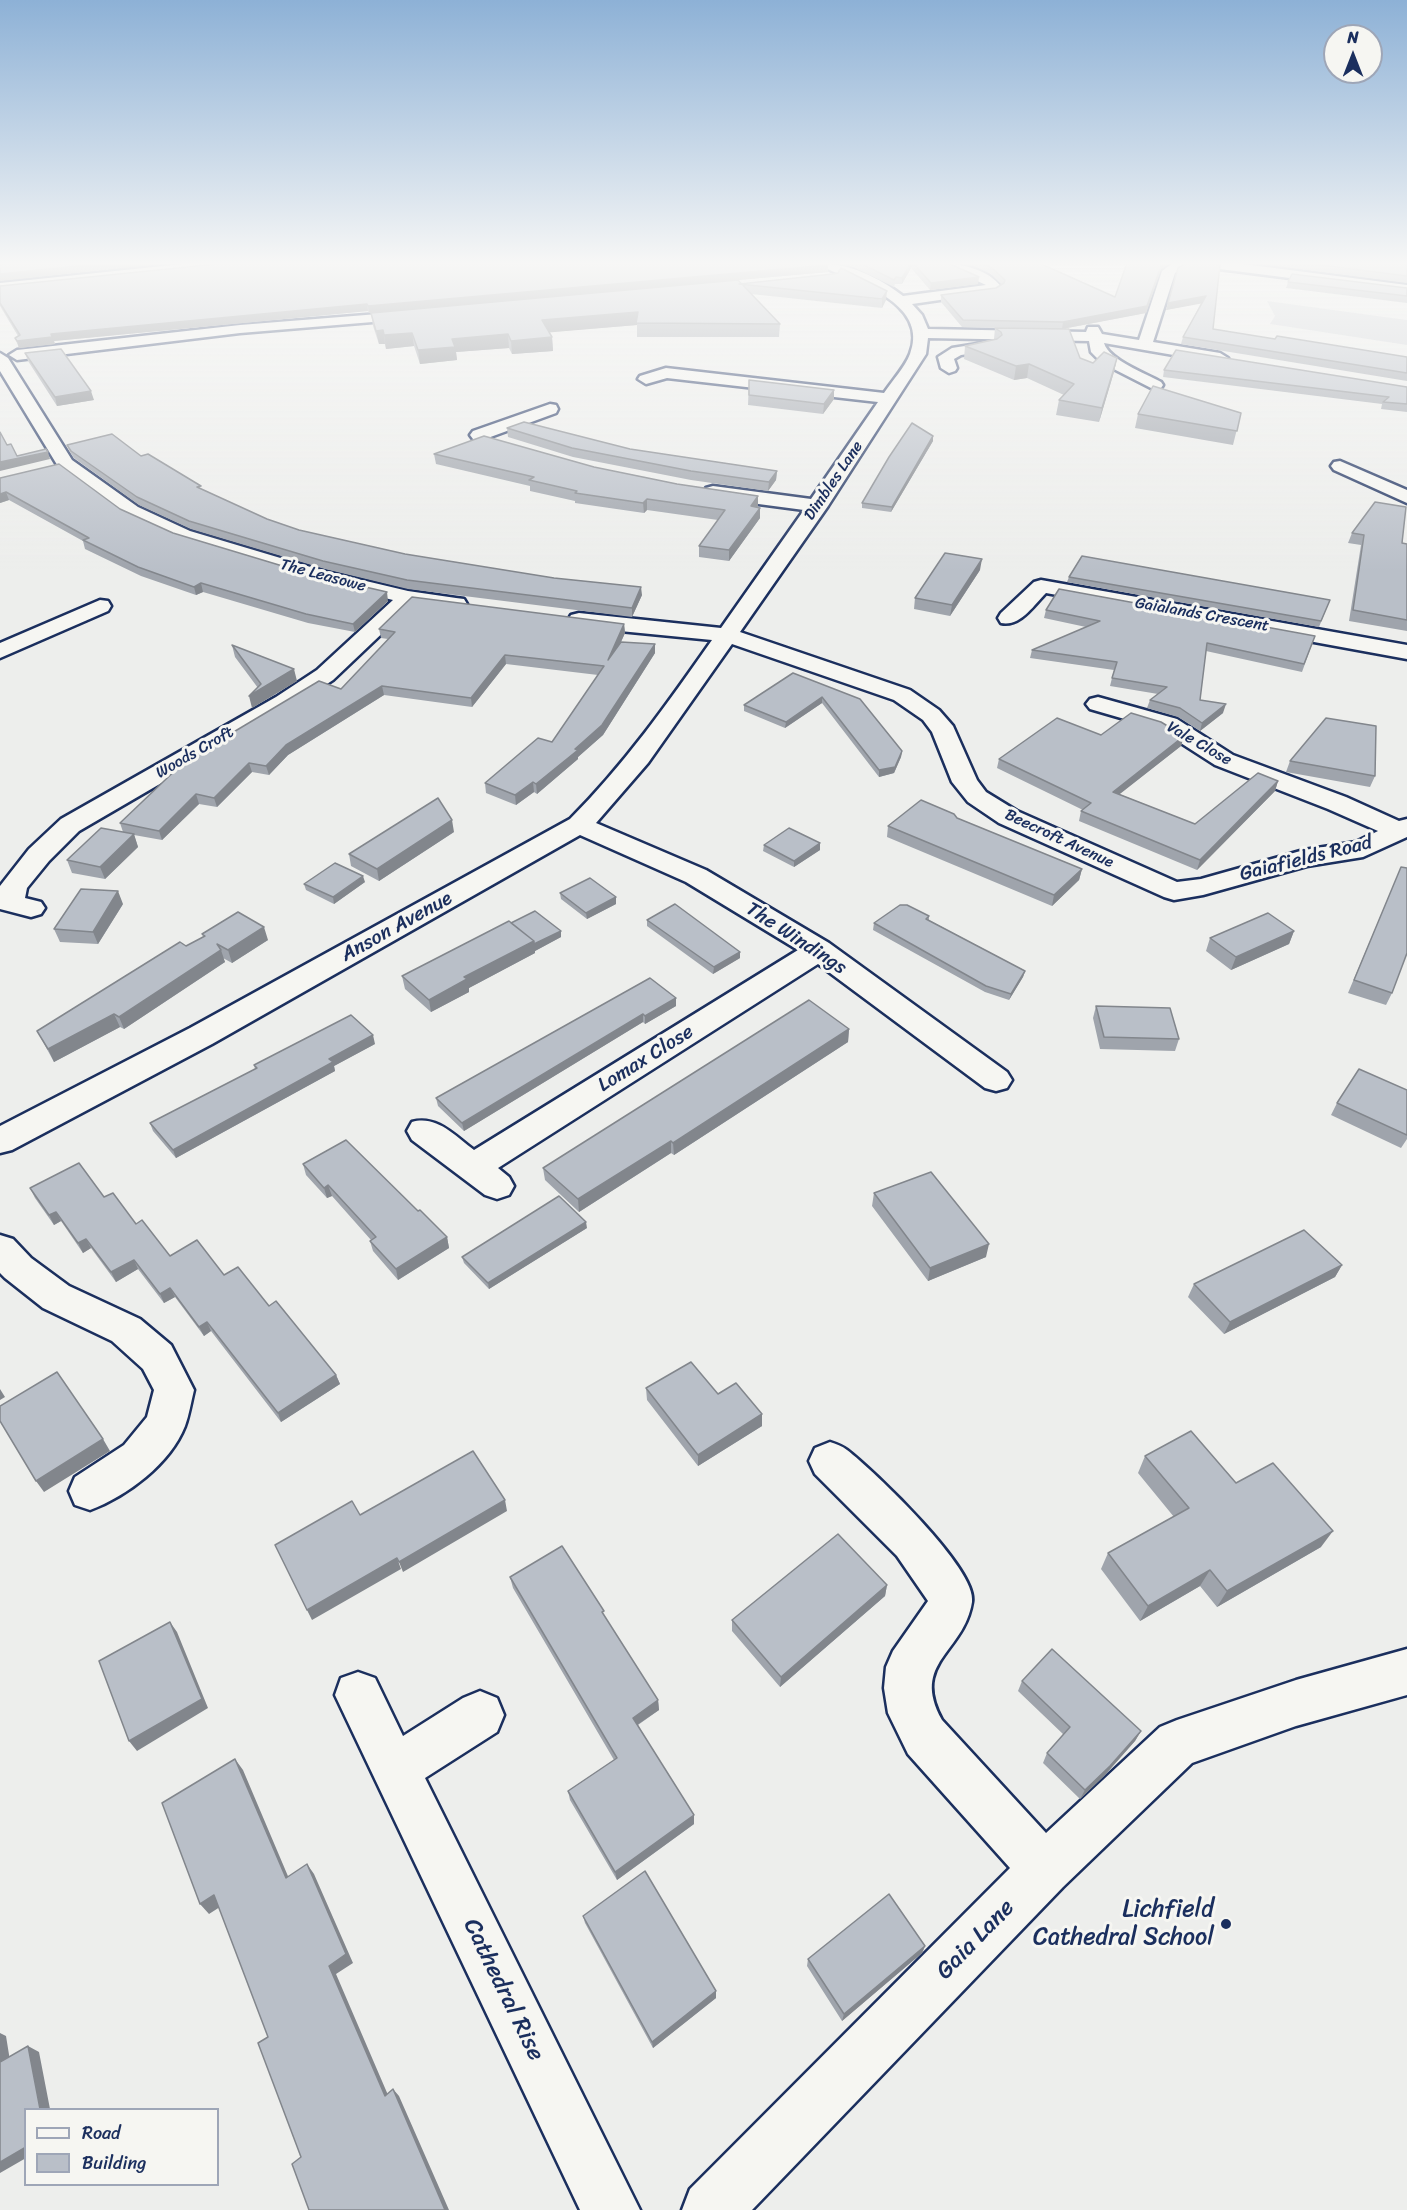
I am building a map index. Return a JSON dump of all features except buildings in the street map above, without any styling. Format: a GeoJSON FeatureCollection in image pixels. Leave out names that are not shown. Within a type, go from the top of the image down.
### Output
{"type":"FeatureCollection","features":[{"type":"Feature","properties":{"kind":"street","name":"The Leasowe"},"geometry":{"type":"LineString","coordinates":[[5,366],[65,464],[131,511],[183,535],[318,576],[408,597],[478,608]]}},
{"type":"Feature","properties":{"kind":"street","name":"Dimbles Lane"},"geometry":{"type":"LineString","coordinates":[[727,635],[818,506],[910,366]]}},
{"type":"Feature","properties":{"kind":"street"},"geometry":{"type":"LineString","coordinates":[[1120,366],[1155,385]]}},
{"type":"Feature","properties":{"kind":"street"},"geometry":{"type":"LineString","coordinates":[[646,379],[666,373],[889,398]]}},
{"type":"Feature","properties":{"kind":"street"},"geometry":{"type":"LineString","coordinates":[[508,447],[479,435],[550,409]]}},
{"type":"Feature","properties":{"kind":"street"},"geometry":{"type":"LineString","coordinates":[[43,469],[65,464]]}},
{"type":"Feature","properties":{"kind":"street"},"geometry":{"type":"LineString","coordinates":[[1340,466],[1407,497]]}},
{"type":"Feature","properties":{"kind":"street"},"geometry":{"type":"LineString","coordinates":[[691,489],[818,506]]}},
{"type":"Feature","properties":{"kind":"street","name":"Gaialands Crescent"},"geometry":{"type":"LineString","coordinates":[[1009,618],[1041,586],[1407,652]]}},
{"type":"Feature","properties":{"kind":"street","name":"Woods Croft"},"geometry":{"type":"LineString","coordinates":[[31,908],[10,903],[13,887],[39,855],[70,825],[326,675],[408,597]]}},
{"type":"Feature","properties":{"kind":"street"},"geometry":{"type":"LineString","coordinates":[[2,654],[100,606]]}},
{"type":"Feature","properties":{"kind":"street"},"geometry":{"type":"LineString","coordinates":[[560,618],[727,635]]}},
{"type":"Feature","properties":{"kind":"street","name":"Anson Avenue"},"geometry":{"type":"LineString","coordinates":[[0,1141],[201,1036],[579,825],[607,798],[648,749],[727,635]]}},
{"type":"Feature","properties":{"kind":"street","name":"Beecroft Avenue"},"geometry":{"type":"LineString","coordinates":[[727,635],[902,695],[931,714],[944,731],[964,782],[977,797],[1008,817],[1174,891],[1203,887]]}},
{"type":"Feature","properties":{"kind":"street","name":"Vale Close"},"geometry":{"type":"LineString","coordinates":[[1093,704],[1168,724],[1224,760],[1403,829]]}},
{"type":"Feature","properties":{"kind":"street","name":"The Windings"},"geometry":{"type":"LineString","coordinates":[[579,825],[696,876],[819,950],[996,1080]]}},
{"type":"Feature","properties":{"kind":"street","name":"Gaiafields Road"},"geometry":{"type":"LineString","coordinates":[[1203,887],[1294,860],[1363,849],[1403,829]]}},
{"type":"Feature","properties":{"kind":"street","name":"Lomax Close"},"geometry":{"type":"LineString","coordinates":[[424,1131],[485,1177],[819,950]]}},
{"type":"Feature","properties":{"kind":"street"},"geometry":{"type":"LineString","coordinates":[[0,1249],[18,1268],[56,1297],[126,1330],[156,1357],[174,1390],[165,1425],[139,1458],[90,1491]]}},
{"type":"Feature","properties":{"kind":"street"},"geometry":{"type":"LineString","coordinates":[[830,1461],[922,1551],[940,1575],[951,1599],[946,1615],[909,1667],[907,1688],[912,1713],[925,1737],[1046,1869]]}},
{"type":"Feature","properties":{"kind":"street","name":"Gaia Lane"},"geometry":{"type":"LineString","coordinates":[[711,2210],[1046,1869],[1177,1744],[1296,1703],[1407,1672]]}},
{"type":"Feature","properties":{"kind":"street","name":"Cathedral Rise"},"geometry":{"type":"LineString","coordinates":[[358,1695],[611,2210]]}},
{"type":"Feature","properties":{"kind":"street"},"geometry":{"type":"LineString","coordinates":[[395,1769],[480,1715]]}},
{"type":"Feature","properties":{"kind":"place","name":"Lichfield Cathedral School"},"geometry":{"type":"Point","coordinates":[1226,1924]}}]}
